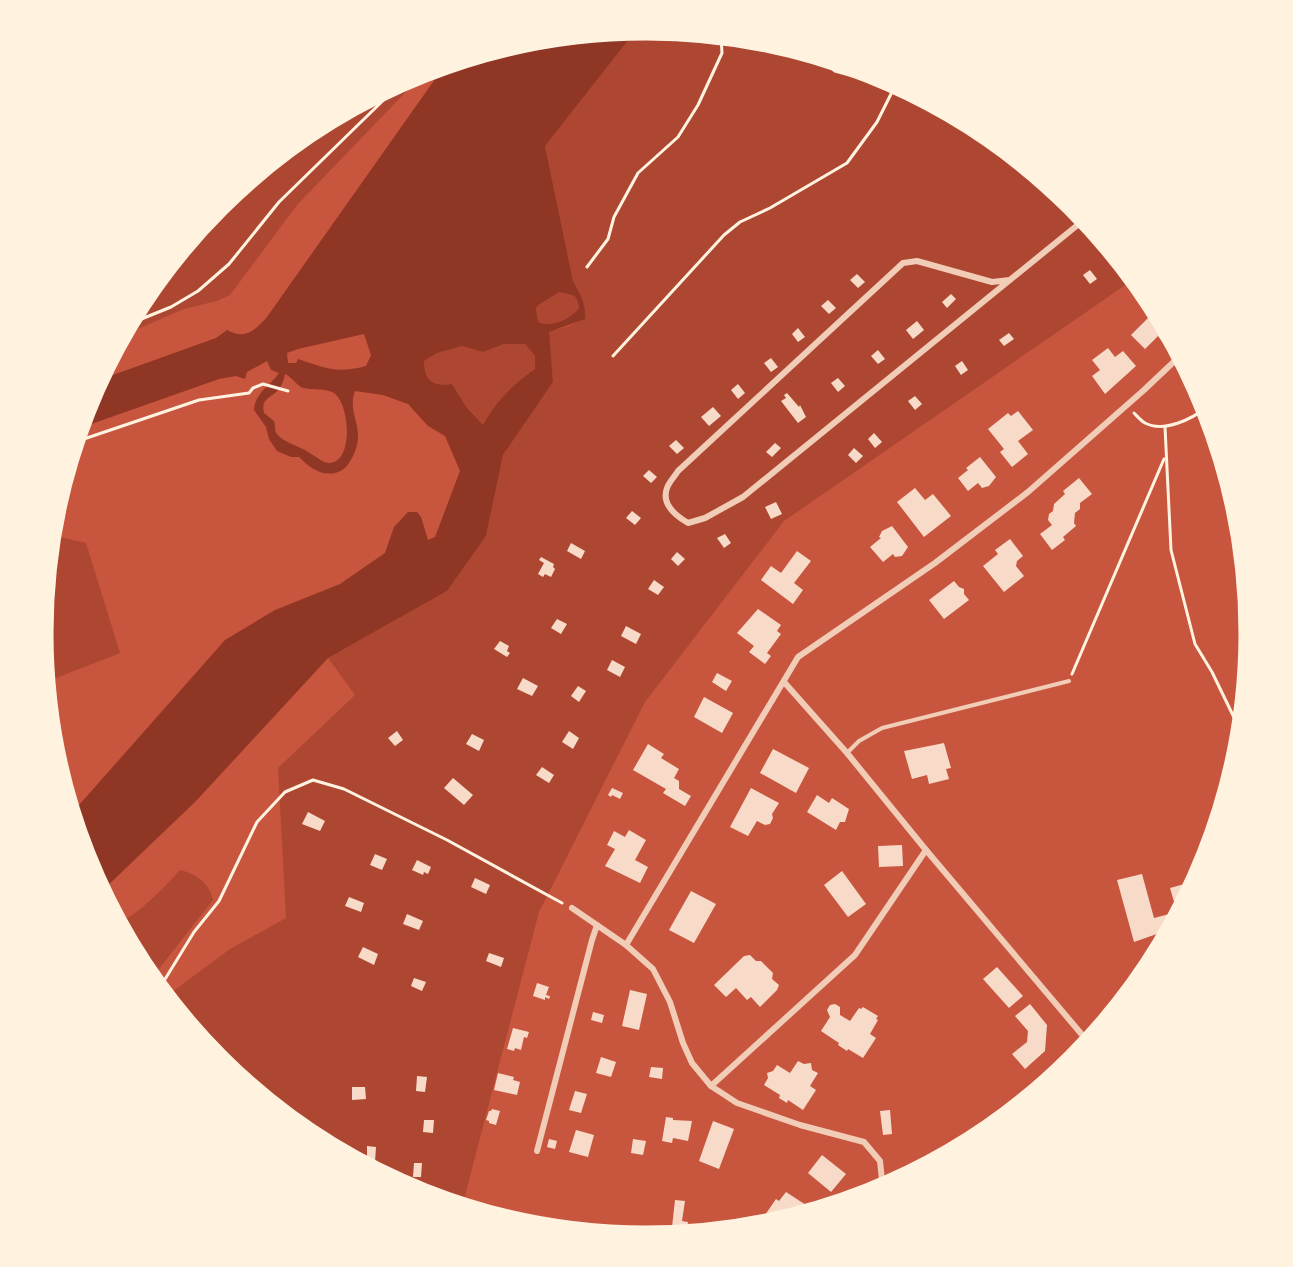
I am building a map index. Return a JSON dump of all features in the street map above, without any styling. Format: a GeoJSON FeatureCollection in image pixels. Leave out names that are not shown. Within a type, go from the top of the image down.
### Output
{"type":"FeatureCollection","features":[{"type":"Feature","properties":{"kind":"street"},"geometry":{"type":"LineString","coordinates":[[1010,280],[992,282],[917,261],[903,263],[678,471],[666,489],[667,503],[675,516],[688,523],[705,518],[743,497],[1010,280],[1078,225]]}},
{"type":"Feature","properties":{"kind":"street"},"geometry":{"type":"LineString","coordinates":[[626,945],[798,657],[935,563],[1019,499],[1126,406],[1174,360]]}},
{"type":"Feature","properties":{"kind":"street"},"geometry":{"type":"LineString","coordinates":[[784,682],[847,753],[1083,1036]]}},
{"type":"Feature","properties":{"kind":"street"},"geometry":{"type":"LineString","coordinates":[[711,1086],[855,955],[926,850]]}},
{"type":"Feature","properties":{"kind":"street"},"geometry":{"type":"LineString","coordinates":[[572,908],[626,945],[654,969],[670,1002],[692,1064],[711,1086],[737,1103],[800,1125],[864,1142],[880,1161],[882,1179]]}},
{"type":"Feature","properties":{"kind":"street"},"geometry":{"type":"LineString","coordinates":[[537,1151],[591,940],[597,925]]}},
{"type":"Feature","properties":{"kind":"lane"},"geometry":{"type":"LineString","coordinates":[[847,753],[859,741],[882,728],[1069,681]]}},
{"type":"Feature","properties":{"kind":"path"},"geometry":{"type":"LineString","coordinates":[[587,267],[608,239],[614,217],[638,173],[678,137],[698,105],[722,53],[721,44]]}},
{"type":"Feature","properties":{"kind":"path"},"geometry":{"type":"LineString","coordinates":[[833,70],[848,75]]}},
{"type":"Feature","properties":{"kind":"path"},"geometry":{"type":"LineString","coordinates":[[613,356],[740,222],[770,208],[847,163],[877,122],[892,92]]}},
{"type":"Feature","properties":{"kind":"path"},"geometry":{"type":"LineString","coordinates":[[143,318],[171,307],[198,291],[229,264],[279,202],[383,101]]}},
{"type":"Feature","properties":{"kind":"path"},"geometry":{"type":"LineString","coordinates":[[85,439],[199,400],[249,393],[253,388],[265,384],[288,391]]}},
{"type":"Feature","properties":{"kind":"path"},"geometry":{"type":"LineString","coordinates":[[1126,406],[1144,423],[1166,427],[1199,414]]}},
{"type":"Feature","properties":{"kind":"path"},"geometry":{"type":"LineString","coordinates":[[1166,427],[1171,550],[1195,644],[1212,672],[1235,719]]}},
{"type":"Feature","properties":{"kind":"path"},"geometry":{"type":"LineString","coordinates":[[1069,681],[1166,456]]}},
{"type":"Feature","properties":{"kind":"path"},"geometry":{"type":"LineString","coordinates":[[164,980],[194,932],[219,901],[257,822],[285,792],[313,780],[344,789],[447,840],[572,908]]}},
{"type":"Feature","properties":{"kind":"shaded area"},"geometry":{"type":"Polygon","coordinates":[[[629,39],[685,40],[724,44],[800,59],[874,84],[909,100],[977,139],[1008,162],[1067,213],[1127,284],[784,521],[645,702],[539,912],[464,1199],[419,1183],[384,1167],[316,1128],[285,1105],[229,1057],[172,992],[230,949],[286,918],[278,768],[355,695],[328,658],[447,591],[486,536],[503,455],[553,382],[548,332],[569,326],[585,318],[581,296],[573,281],[545,146],[629,39]]]}},
{"type":"Feature","properties":{"kind":"shaded area"},"geometry":{"type":"Polygon","coordinates":[[[629,39],[545,146],[573,281],[580,294],[585,319],[549,332],[553,382],[503,455],[486,536],[447,591],[328,658],[196,801],[108,885],[78,806],[225,640],[275,610],[340,584],[385,553],[394,527],[408,512],[417,512],[421,517],[428,540],[435,537],[460,471],[445,436],[428,426],[408,404],[383,395],[355,391],[353,407],[358,438],[352,458],[343,469],[330,474],[320,472],[299,457],[291,457],[277,451],[269,439],[266,427],[254,410],[260,394],[279,373],[271,370],[267,361],[247,372],[245,379],[236,376],[219,379],[90,424],[111,376],[216,338],[227,330],[245,334],[254,330],[267,317],[436,78],[493,59],[531,50],[569,44],[629,39]],[[559,292],[536,308],[538,322],[555,323],[571,316],[579,308],[574,295],[559,292]],[[364,334],[287,353],[288,363],[296,363],[298,359],[339,370],[366,366],[371,355],[364,334]],[[504,344],[483,352],[462,346],[437,353],[424,361],[426,373],[431,381],[445,385],[452,384],[467,408],[483,425],[505,394],[535,369],[535,356],[525,344],[504,344]],[[285,374],[279,389],[265,401],[264,413],[274,421],[279,437],[324,462],[337,460],[343,454],[347,432],[346,420],[339,399],[331,391],[303,388],[285,374]]]}},
{"type":"Feature","properties":{"kind":"shaded area"},"geometry":{"type":"Polygon","coordinates":[[[409,89],[297,205],[230,295],[217,301],[184,309],[136,330],[152,303],[200,242],[226,213],[255,187],[316,139],[384,100],[409,89]]]}},
{"type":"Feature","properties":{"kind":"shaded area"},"geometry":{"type":"Polygon","coordinates":[[[559,292],[575,297],[579,308],[571,316],[555,323],[538,322],[536,308],[559,292]]]}},
{"type":"Feature","properties":{"kind":"shaded area"},"geometry":{"type":"Polygon","coordinates":[[[504,344],[525,344],[535,356],[535,369],[505,394],[483,425],[467,408],[452,384],[445,385],[431,381],[426,373],[424,361],[437,353],[462,346],[483,352],[504,344]]]}},
{"type":"Feature","properties":{"kind":"shaded area"},"geometry":{"type":"Polygon","coordinates":[[[60,537],[86,543],[120,653],[54,679],[53,595],[60,537]]]}},
{"type":"Feature","properties":{"kind":"shaded area"},"geometry":{"type":"Polygon","coordinates":[[[180,870],[201,880],[209,889],[213,900],[157,971],[126,919],[180,870]]]}},
{"type":"Feature","properties":{"kind":"building"},"geometry":{"type":"Polygon","coordinates":[[[1090,270],[1097,279],[1090,284],[1083,275],[1090,270]]]}},
{"type":"Feature","properties":{"kind":"building"},"geometry":{"type":"Polygon","coordinates":[[[857,274],[865,282],[858,288],[850,280],[857,274]]]}},
{"type":"Feature","properties":{"kind":"building"},"geometry":{"type":"Polygon","coordinates":[[[951,294],[956,299],[947,308],[942,302],[951,294]]]}},
{"type":"Feature","properties":{"kind":"building"},"geometry":{"type":"Polygon","coordinates":[[[828,300],[836,308],[829,314],[821,306],[828,300]]]}},
{"type":"Feature","properties":{"kind":"building"},"geometry":{"type":"Polygon","coordinates":[[[1149,317],[1162,338],[1161,340],[1158,336],[1145,349],[1131,335],[1149,317]]]}},
{"type":"Feature","properties":{"kind":"building"},"geometry":{"type":"Polygon","coordinates":[[[917,321],[924,330],[913,339],[906,330],[917,321]]]}},
{"type":"Feature","properties":{"kind":"building"},"geometry":{"type":"Polygon","coordinates":[[[798,328],[805,337],[798,342],[792,334],[798,328]]]}},
{"type":"Feature","properties":{"kind":"building"},"geometry":{"type":"Polygon","coordinates":[[[1009,333],[1014,339],[1004,346],[999,340],[1009,333]]]}},
{"type":"Feature","properties":{"kind":"building"},"geometry":{"type":"Polygon","coordinates":[[[1108,348],[1115,357],[1123,351],[1136,366],[1105,394],[1092,376],[1100,370],[1092,360],[1108,348]]]}},
{"type":"Feature","properties":{"kind":"building"},"geometry":{"type":"Polygon","coordinates":[[[878,350],[885,359],[878,364],[871,356],[878,350]]]}},
{"type":"Feature","properties":{"kind":"building"},"geometry":{"type":"Polygon","coordinates":[[[771,358],[778,367],[771,372],[764,363],[771,358]]]}},
{"type":"Feature","properties":{"kind":"building"},"geometry":{"type":"Polygon","coordinates":[[[962,361],[968,370],[961,375],[955,366],[962,361]]]}},
{"type":"Feature","properties":{"kind":"building"},"geometry":{"type":"Polygon","coordinates":[[[838,378],[845,386],[838,392],[831,383],[838,378]]]}},
{"type":"Feature","properties":{"kind":"building"},"geometry":{"type":"Polygon","coordinates":[[[738,384],[745,393],[738,399],[731,390],[738,384]]]}},
{"type":"Feature","properties":{"kind":"building"},"geometry":{"type":"Polygon","coordinates":[[[787,393],[799,407],[800,405],[806,417],[798,423],[781,401],[786,398],[784,395],[787,393]]]}},
{"type":"Feature","properties":{"kind":"building"},"geometry":{"type":"Polygon","coordinates":[[[915,396],[922,404],[915,410],[908,401],[915,396]]]}},
{"type":"Feature","properties":{"kind":"building"},"geometry":{"type":"Polygon","coordinates":[[[713,407],[721,416],[709,426],[701,417],[713,407]]]}},
{"type":"Feature","properties":{"kind":"building"},"geometry":{"type":"Polygon","coordinates":[[[1018,411],[1033,430],[1018,441],[1028,454],[1012,467],[1000,452],[1004,449],[988,429],[1008,413],[1011,416],[1018,411]]]}},
{"type":"Feature","properties":{"kind":"building"},"geometry":{"type":"Polygon","coordinates":[[[874,433],[882,442],[875,448],[868,439],[874,433]]]}},
{"type":"Feature","properties":{"kind":"building"},"geometry":{"type":"Polygon","coordinates":[[[676,440],[684,448],[677,454],[669,446],[676,440]]]}},
{"type":"Feature","properties":{"kind":"building"},"geometry":{"type":"Polygon","coordinates":[[[775,443],[781,448],[772,457],[766,452],[775,443]]]}},
{"type":"Feature","properties":{"kind":"building"},"geometry":{"type":"Polygon","coordinates":[[[854,448],[863,456],[856,463],[848,455],[854,448]]]}},
{"type":"Feature","properties":{"kind":"building"},"geometry":{"type":"Polygon","coordinates":[[[980,457],[996,477],[989,486],[982,488],[978,483],[968,491],[958,478],[980,457]]]}},
{"type":"Feature","properties":{"kind":"building"},"geometry":{"type":"Polygon","coordinates":[[[649,470],[657,477],[651,483],[643,476],[649,470]]]}},
{"type":"Feature","properties":{"kind":"building"},"geometry":{"type":"Polygon","coordinates":[[[1079,478],[1092,494],[1080,503],[1080,509],[1075,513],[1076,526],[1063,537],[1065,540],[1052,550],[1040,534],[1052,525],[1048,520],[1049,514],[1053,511],[1054,504],[1065,494],[1063,491],[1079,478]]]}},
{"type":"Feature","properties":{"kind":"building"},"geometry":{"type":"Polygon","coordinates":[[[915,488],[925,500],[933,494],[951,516],[924,537],[897,502],[915,488]]]}},
{"type":"Feature","properties":{"kind":"building"},"geometry":{"type":"Polygon","coordinates":[[[776,502],[782,514],[771,519],[765,507],[776,502]]]}},
{"type":"Feature","properties":{"kind":"building"},"geometry":{"type":"Polygon","coordinates":[[[632,511],[641,518],[635,525],[626,518],[632,511]]]}},
{"type":"Feature","properties":{"kind":"building"},"geometry":{"type":"Polygon","coordinates":[[[892,526],[908,547],[902,556],[895,557],[893,554],[883,562],[870,547],[881,538],[879,537],[882,531],[892,526]]]}},
{"type":"Feature","properties":{"kind":"building"},"geometry":{"type":"Polygon","coordinates":[[[725,534],[731,543],[724,548],[717,538],[725,534]]]}},
{"type":"Feature","properties":{"kind":"building"},"geometry":{"type":"Polygon","coordinates":[[[1010,539],[1023,556],[1017,561],[1016,566],[1024,576],[1004,592],[983,566],[998,554],[995,550],[1010,539]]]}},
{"type":"Feature","properties":{"kind":"building"},"geometry":{"type":"Polygon","coordinates":[[[571,543],[585,551],[581,559],[567,551],[571,543]]]}},
{"type":"Feature","properties":{"kind":"building"},"geometry":{"type":"Polygon","coordinates":[[[797,551],[811,561],[794,583],[803,590],[793,604],[761,580],[771,566],[781,573],[797,551]]]}},
{"type":"Feature","properties":{"kind":"building"},"geometry":{"type":"Polygon","coordinates":[[[677,552],[685,559],[678,566],[671,559],[677,552]]]}},
{"type":"Feature","properties":{"kind":"building"},"geometry":{"type":"Polygon","coordinates":[[[541,557],[554,564],[555,569],[551,577],[538,574],[544,563],[539,560],[541,557]]]}},
{"type":"Feature","properties":{"kind":"building"},"geometry":{"type":"Polygon","coordinates":[[[654,580],[664,587],[658,595],[648,589],[654,580]]]}},
{"type":"Feature","properties":{"kind":"building"},"geometry":{"type":"Polygon","coordinates":[[[954,581],[964,589],[964,594],[969,600],[944,619],[929,600],[954,581]]]}},
{"type":"Feature","properties":{"kind":"building"},"geometry":{"type":"Polygon","coordinates":[[[758,609],[781,625],[777,631],[781,634],[767,653],[771,656],[765,664],[749,652],[754,646],[737,633],[758,609]]]}},
{"type":"Feature","properties":{"kind":"building"},"geometry":{"type":"Polygon","coordinates":[[[557,619],[567,624],[561,634],[551,628],[557,619]]]}},
{"type":"Feature","properties":{"kind":"building"},"geometry":{"type":"Polygon","coordinates":[[[626,626],[641,634],[636,644],[621,636],[626,626]]]}},
{"type":"Feature","properties":{"kind":"building"},"geometry":{"type":"Polygon","coordinates":[[[500,641],[509,646],[507,651],[510,653],[507,657],[494,649],[500,641]]]}},
{"type":"Feature","properties":{"kind":"building"},"geometry":{"type":"Polygon","coordinates":[[[612,660],[625,667],[620,677],[607,670],[612,660]]]}},
{"type":"Feature","properties":{"kind":"building"},"geometry":{"type":"Polygon","coordinates":[[[717,673],[732,681],[726,691],[712,682],[717,673]]]}},
{"type":"Feature","properties":{"kind":"building"},"geometry":{"type":"Polygon","coordinates":[[[523,678],[538,686],[532,696],[517,689],[523,678]]]}},
{"type":"Feature","properties":{"kind":"building"},"geometry":{"type":"Polygon","coordinates":[[[578,686],[586,691],[579,702],[571,696],[578,686]]]}},
{"type":"Feature","properties":{"kind":"building"},"geometry":{"type":"Polygon","coordinates":[[[704,697],[733,713],[722,733],[694,717],[704,697]]]}},
{"type":"Feature","properties":{"kind":"building"},"geometry":{"type":"Polygon","coordinates":[[[397,731],[403,740],[395,746],[388,738],[397,731]]]}},
{"type":"Feature","properties":{"kind":"building"},"geometry":{"type":"Polygon","coordinates":[[[569,731],[579,738],[573,749],[562,742],[569,731]]]}},
{"type":"Feature","properties":{"kind":"building"},"geometry":{"type":"Polygon","coordinates":[[[472,734],[484,740],[479,751],[466,744],[472,734]]]}},
{"type":"Feature","properties":{"kind":"building"},"geometry":{"type":"Polygon","coordinates":[[[944,743],[951,768],[946,769],[949,779],[929,784],[927,775],[912,779],[904,751],[944,743]]]}},
{"type":"Feature","properties":{"kind":"building"},"geometry":{"type":"Polygon","coordinates":[[[648,744],[664,754],[661,758],[679,769],[674,778],[679,781],[679,789],[691,796],[685,806],[663,793],[666,789],[633,770],[648,744]]]}},
{"type":"Feature","properties":{"kind":"building"},"geometry":{"type":"Polygon","coordinates":[[[773,749],[809,768],[796,793],[760,773],[773,749]]]}},
{"type":"Feature","properties":{"kind":"building"},"geometry":{"type":"Polygon","coordinates":[[[542,767],[554,775],[549,783],[536,775],[542,767]]]}},
{"type":"Feature","properties":{"kind":"building"},"geometry":{"type":"Polygon","coordinates":[[[453,778],[473,795],[464,805],[444,788],[453,778]]]}},
{"type":"Feature","properties":{"kind":"building"},"geometry":{"type":"Polygon","coordinates":[[[612,788],[623,793],[620,799],[608,795],[612,788]]]}},
{"type":"Feature","properties":{"kind":"building"},"geometry":{"type":"Polygon","coordinates":[[[751,788],[779,803],[772,814],[770,824],[765,825],[757,821],[748,836],[730,827],[751,788]]]}},
{"type":"Feature","properties":{"kind":"building"},"geometry":{"type":"Polygon","coordinates":[[[817,795],[829,803],[832,798],[849,809],[845,822],[840,822],[836,830],[807,812],[817,795]]]}},
{"type":"Feature","properties":{"kind":"building"},"geometry":{"type":"Polygon","coordinates":[[[308,812],[325,821],[320,831],[302,824],[308,812]]]}},
{"type":"Feature","properties":{"kind":"building"},"geometry":{"type":"Polygon","coordinates":[[[629,830],[646,840],[635,860],[648,867],[640,883],[605,866],[615,849],[607,845],[614,831],[625,837],[629,830]]]}},
{"type":"Feature","properties":{"kind":"building"},"geometry":{"type":"Polygon","coordinates":[[[902,845],[903,866],[879,867],[878,846],[902,845]]]}},
{"type":"Feature","properties":{"kind":"building"},"geometry":{"type":"Polygon","coordinates":[[[375,854],[387,859],[382,870],[370,865],[375,854]]]}},
{"type":"Feature","properties":{"kind":"building"},"geometry":{"type":"Polygon","coordinates":[[[417,860],[431,867],[428,874],[424,872],[423,875],[412,870],[417,860]]]}},
{"type":"Feature","properties":{"kind":"building"},"geometry":{"type":"Polygon","coordinates":[[[842,871],[866,904],[848,917],[824,885],[842,871]]]}},
{"type":"Feature","properties":{"kind":"building"},"geometry":{"type":"Polygon","coordinates":[[[1142,874],[1154,918],[1170,914],[1160,933],[1134,942],[1117,880],[1142,874]]]}},
{"type":"Feature","properties":{"kind":"building"},"geometry":{"type":"Polygon","coordinates":[[[475,878],[490,885],[486,894],[471,887],[475,878]]]}},
{"type":"Feature","properties":{"kind":"building"},"geometry":{"type":"Polygon","coordinates":[[[1186,884],[1175,905],[1170,888],[1186,884]]]}},
{"type":"Feature","properties":{"kind":"building"},"geometry":{"type":"Polygon","coordinates":[[[691,891],[716,904],[694,943],[669,930],[691,891]]]}},
{"type":"Feature","properties":{"kind":"building"},"geometry":{"type":"Polygon","coordinates":[[[349,897],[364,903],[361,912],[345,906],[349,897]]]}},
{"type":"Feature","properties":{"kind":"building"},"geometry":{"type":"Polygon","coordinates":[[[407,914],[423,921],[419,930],[403,924],[407,914]]]}},
{"type":"Feature","properties":{"kind":"building"},"geometry":{"type":"Polygon","coordinates":[[[363,947],[378,954],[374,965],[358,957],[363,947]]]}},
{"type":"Feature","properties":{"kind":"building"},"geometry":{"type":"Polygon","coordinates":[[[489,953],[504,958],[501,967],[486,961],[489,953]]]}},
{"type":"Feature","properties":{"kind":"building"},"geometry":{"type":"Polygon","coordinates":[[[750,955],[756,961],[761,961],[773,973],[772,979],[779,985],[760,1007],[751,997],[747,1000],[736,988],[726,997],[714,985],[744,956],[750,955]]]}},
{"type":"Feature","properties":{"kind":"building"},"geometry":{"type":"Polygon","coordinates":[[[997,967],[1023,996],[1009,1008],[983,979],[997,967]]]}},
{"type":"Feature","properties":{"kind":"building"},"geometry":{"type":"Polygon","coordinates":[[[414,978],[426,982],[422,991],[411,986],[414,978]]]}},
{"type":"Feature","properties":{"kind":"building"},"geometry":{"type":"Polygon","coordinates":[[[537,983],[549,987],[546,995],[550,996],[549,999],[533,996],[537,983]]]}},
{"type":"Feature","properties":{"kind":"building"},"geometry":{"type":"Polygon","coordinates":[[[630,990],[647,994],[639,1030],[622,1026],[630,990]]]}},
{"type":"Feature","properties":{"kind":"building"},"geometry":{"type":"Polygon","coordinates":[[[835,1004],[840,1007],[840,1015],[850,1021],[859,1008],[863,1007],[878,1016],[870,1034],[876,1038],[863,1058],[848,1049],[847,1051],[821,1031],[830,1017],[827,1010],[830,1005],[835,1004]]]}},
{"type":"Feature","properties":{"kind":"building"},"geometry":{"type":"Polygon","coordinates":[[[1030,1004],[1047,1025],[1045,1051],[1025,1069],[1012,1054],[1027,1042],[1028,1031],[1015,1016],[1030,1004]]]}},
{"type":"Feature","properties":{"kind":"building"},"geometry":{"type":"Polygon","coordinates":[[[593,1012],[604,1015],[602,1023],[591,1020],[593,1012]]]}},
{"type":"Feature","properties":{"kind":"building"},"geometry":{"type":"Polygon","coordinates":[[[513,1028],[529,1032],[527,1038],[524,1037],[521,1050],[507,1049],[513,1028]]]}},
{"type":"Feature","properties":{"kind":"building"},"geometry":{"type":"Polygon","coordinates":[[[601,1057],[616,1062],[611,1077],[596,1073],[601,1057]]]}},
{"type":"Feature","properties":{"kind":"building"},"geometry":{"type":"Polygon","coordinates":[[[798,1061],[804,1064],[811,1063],[812,1070],[818,1073],[810,1086],[816,1090],[803,1110],[788,1100],[787,1103],[779,1098],[780,1095],[764,1085],[768,1078],[767,1073],[773,1071],[777,1065],[790,1073],[798,1061]]]}},
{"type":"Feature","properties":{"kind":"building"},"geometry":{"type":"Polygon","coordinates":[[[651,1067],[663,1068],[662,1079],[649,1077],[651,1067]]]}},
{"type":"Feature","properties":{"kind":"building"},"geometry":{"type":"Polygon","coordinates":[[[498,1073],[514,1077],[513,1080],[520,1082],[517,1095],[494,1090],[498,1073]]]}},
{"type":"Feature","properties":{"kind":"building"},"geometry":{"type":"Polygon","coordinates":[[[417,1076],[427,1077],[425,1092],[416,1091],[417,1076]]]}},
{"type":"Feature","properties":{"kind":"building"},"geometry":{"type":"Polygon","coordinates":[[[352,1087],[365,1087],[366,1099],[352,1100],[352,1087]]]}},
{"type":"Feature","properties":{"kind":"building"},"geometry":{"type":"Polygon","coordinates":[[[575,1091],[587,1094],[581,1113],[569,1110],[575,1091]]]}},
{"type":"Feature","properties":{"kind":"building"},"geometry":{"type":"Polygon","coordinates":[[[492,1109],[500,1111],[496,1125],[486,1120],[492,1109]]]}},
{"type":"Feature","properties":{"kind":"building"},"geometry":{"type":"Polygon","coordinates":[[[890,1110],[892,1134],[883,1135],[880,1111],[890,1110]]]}},
{"type":"Feature","properties":{"kind":"building"},"geometry":{"type":"Polygon","coordinates":[[[666,1117],[673,1118],[673,1120],[692,1121],[688,1141],[673,1138],[672,1143],[662,1141],[666,1117]]]}},
{"type":"Feature","properties":{"kind":"building"},"geometry":{"type":"Polygon","coordinates":[[[424,1120],[434,1120],[433,1133],[423,1132],[424,1120]]]}},
{"type":"Feature","properties":{"kind":"building"},"geometry":{"type":"Polygon","coordinates":[[[713,1121],[734,1129],[719,1169],[699,1161],[713,1121]]]}},
{"type":"Feature","properties":{"kind":"building"},"geometry":{"type":"Polygon","coordinates":[[[576,1130],[594,1135],[588,1157],[569,1152],[576,1130]]]}},
{"type":"Feature","properties":{"kind":"building"},"geometry":{"type":"Polygon","coordinates":[[[549,1139],[557,1141],[555,1149],[547,1147],[549,1139]]]}},
{"type":"Feature","properties":{"kind":"building"},"geometry":{"type":"Polygon","coordinates":[[[633,1139],[646,1141],[643,1155],[631,1153],[633,1139]]]}},
{"type":"Feature","properties":{"kind":"building"},"geometry":{"type":"Polygon","coordinates":[[[367,1146],[376,1147],[375,1162],[363,1155],[367,1156],[367,1146]]]}},
{"type":"Feature","properties":{"kind":"building"},"geometry":{"type":"Polygon","coordinates":[[[822,1155],[846,1174],[831,1192],[808,1173],[822,1155]]]}},
{"type":"Feature","properties":{"kind":"building"},"geometry":{"type":"Polygon","coordinates":[[[414,1163],[422,1163],[421,1177],[413,1177],[414,1163]]]}},
{"type":"Feature","properties":{"kind":"building"},"geometry":{"type":"Polygon","coordinates":[[[786,1192],[806,1205],[765,1215],[776,1199],[779,1201],[786,1192]]]}},
{"type":"Feature","properties":{"kind":"building"},"geometry":{"type":"Polygon","coordinates":[[[675,1200],[685,1201],[682,1221],[688,1222],[687,1227],[672,1227],[675,1200]]]}}]}
